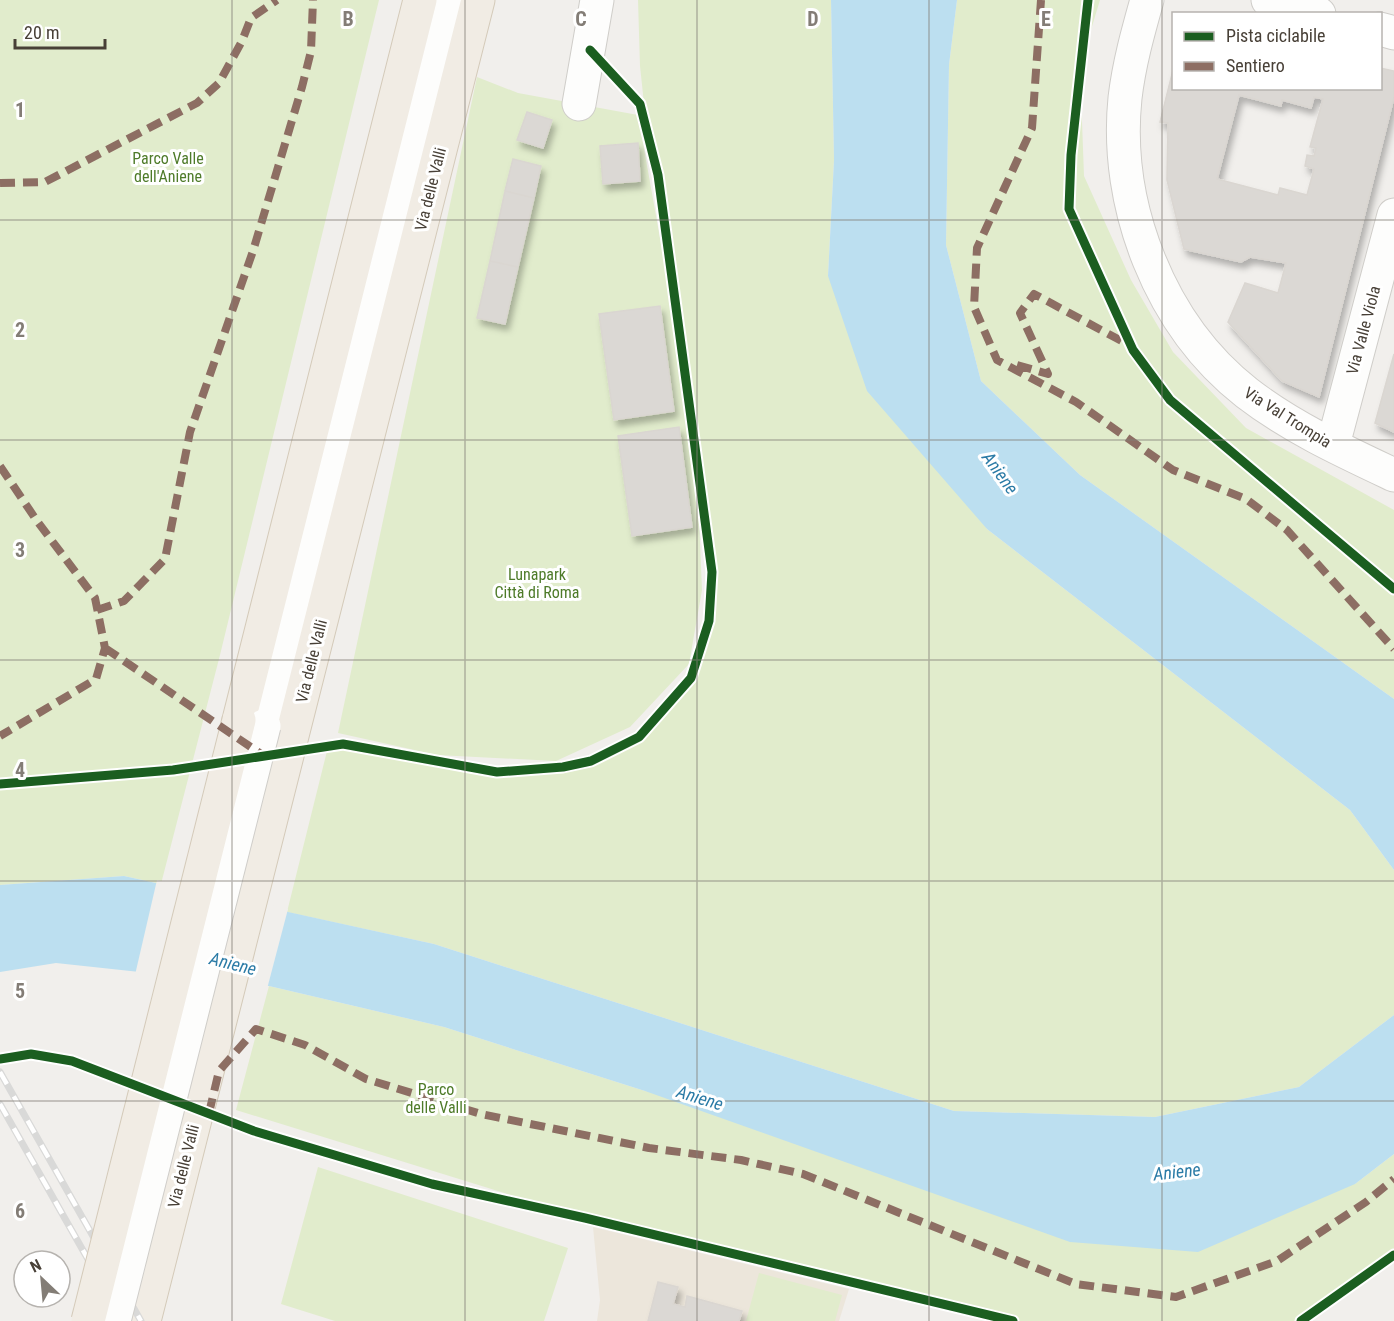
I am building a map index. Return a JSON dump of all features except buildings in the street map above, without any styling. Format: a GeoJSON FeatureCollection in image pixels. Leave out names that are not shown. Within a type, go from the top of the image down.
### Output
{"type":"FeatureCollection","features":[{"type":"Feature","properties":{"kind":"main road","name":"Via delle Valli"},"geometry":{"type":"LineString","coordinates":[[144,1321],[265,726],[420,0]]}},
{"type":"Feature","properties":{"kind":"main road","name":"Via delle Valli"},"geometry":{"type":"LineString","coordinates":[[88,1321],[478,0]]}},
{"type":"Feature","properties":{"kind":"street","name":"Via delle Valli"},"geometry":{"type":"LineString","coordinates":[[114,1321],[446,0]]}},
{"type":"Feature","properties":{"kind":"street"},"geometry":{"type":"LineString","coordinates":[[579,104],[597,0]]}},
{"type":"Feature","properties":{"kind":"street","name":"Via Val Trompia"},"geometry":{"type":"LineString","coordinates":[[1147,0],[1128,76],[1123,134],[1127,179],[1146,254],[1178,317],[1213,362],[1264,405],[1333,445],[1394,475]]}},
{"type":"Feature","properties":{"kind":"street"},"geometry":{"type":"LineString","coordinates":[[1268,0],[1312,12]]}},
{"type":"Feature","properties":{"kind":"street","name":"Via Valle Viola"},"geometry":{"type":"LineString","coordinates":[[1333,445],[1394,215]]}},
{"type":"Feature","properties":{"kind":"shaded area"},"geometry":{"type":"Polygon","coordinates":[[[593,1227],[849,1289],[839,1321],[597,1321],[600,1300],[593,1227]]]}},
{"type":"Feature","properties":{"kind":"green space","name":"Parco Valle dell'Aniene"},"geometry":{"type":"Polygon","coordinates":[[[0,0],[379,0],[220,655],[161,884],[124,876],[0,885],[0,0]]]}},
{"type":"Feature","properties":{"kind":"green space"},"geometry":{"type":"Polygon","coordinates":[[[638,0],[831,0],[834,160],[828,276],[987,529],[1350,810],[1394,870],[1394,1015],[1299,1087],[1155,1117],[954,1111],[434,944],[287,912],[328,747],[343,744],[497,772],[563,767],[591,761],[639,737],[691,678],[709,621],[712,572],[657,170],[647,132],[640,66],[638,0]]]}},
{"type":"Feature","properties":{"kind":"green space"},"geometry":{"type":"Polygon","coordinates":[[[957,0],[1100,0],[1080,66],[1084,176],[1131,280],[1173,352],[1246,428],[1394,510],[1394,699],[1080,475],[981,381],[946,245],[949,65],[957,0]]]}},
{"type":"Feature","properties":{"kind":"green space","name":"Lunapark Città di Roma"},"geometry":{"type":"Polygon","coordinates":[[[477,77],[518,93],[638,115],[675,322],[699,518],[702,590],[689,664],[630,727],[556,761],[437,755],[338,733],[477,77]]]}},
{"type":"Feature","properties":{"kind":"green space","name":"Parco delle Valli"},"geometry":{"type":"Polygon","coordinates":[[[269,986],[444,1027],[645,1091],[1355,1184],[1394,1154],[1394,1255],[1301,1321],[1013,1321],[585,1218],[236,1110],[269,986]]]}},
{"type":"Feature","properties":{"kind":"green space"},"geometry":{"type":"Polygon","coordinates":[[[318,1167],[568,1248],[544,1321],[335,1321],[281,1304],[318,1167]]]}},
{"type":"Feature","properties":{"kind":"green space"},"geometry":{"type":"Polygon","coordinates":[[[759,1273],[842,1295],[835,1321],[746,1321],[759,1273]]]}},
{"type":"Feature","properties":{"kind":"water","name":"Aniene"},"geometry":{"type":"Polygon","coordinates":[[[831,0],[957,0],[949,65],[946,245],[981,381],[1080,475],[1394,699],[1394,870],[1350,810],[987,529],[867,391],[828,276],[834,160],[831,0]]]}},
{"type":"Feature","properties":{"kind":"water","name":"Aniene"},"geometry":{"type":"Polygon","coordinates":[[[124,876],[434,944],[954,1111],[1155,1117],[1299,1087],[1394,1015],[1394,1154],[1355,1184],[1198,1252],[1070,1242],[645,1091],[444,1027],[269,986],[56,963],[0,972],[0,885],[124,876]]]}},
{"type":"Feature","properties":{"kind":"pier"},"geometry":{"type":"Polygon","coordinates":[[[157,880],[288,909],[267,989],[135,975],[157,880]]]}},
{"type":"Feature","properties":{"kind":"railway"},"geometry":{"type":"LineString","coordinates":[[0,1072],[141,1321]]}},
{"type":"Feature","properties":{"kind":"railway"},"geometry":{"type":"LineString","coordinates":[[0,1104],[123,1321]]}},
{"type":"Feature","properties":{"kind":"marked path"},"geometry":{"type":"LineString","coordinates":[[0,183],[45,182],[197,103],[219,83],[242,41],[251,18],[277,0]]}},
{"type":"Feature","properties":{"kind":"marked path"},"geometry":{"type":"LineString","coordinates":[[97,610],[124,601],[165,559],[190,432],[253,251],[302,87],[311,51],[313,0]]}},
{"type":"Feature","properties":{"kind":"marked path"},"geometry":{"type":"LineString","coordinates":[[1041,0],[1032,128],[977,248],[974,307],[997,360],[1076,402],[1173,470],[1246,499],[1287,530],[1394,649]]}},
{"type":"Feature","properties":{"kind":"marked path"},"geometry":{"type":"LineString","coordinates":[[1017,365],[1048,374],[1020,313],[1034,294],[1129,345]]}},
{"type":"Feature","properties":{"kind":"marked path"},"geometry":{"type":"LineString","coordinates":[[0,466],[37,521],[95,598],[105,648],[96,679],[0,736]]}},
{"type":"Feature","properties":{"kind":"marked path"},"geometry":{"type":"LineString","coordinates":[[105,648],[264,756]]}},
{"type":"Feature","properties":{"kind":"marked path"},"geometry":{"type":"LineString","coordinates":[[209,1113],[219,1071],[256,1029],[305,1045],[366,1079],[481,1114],[649,1148],[741,1160],[803,1174],[1076,1284],[1176,1297],[1277,1261],[1366,1202],[1394,1179]]}},
{"type":"Feature","properties":{"kind":"cycle path"},"geometry":{"type":"LineString","coordinates":[[1088,0],[1071,155],[1069,209],[1133,350],[1170,400],[1394,589]]}},
{"type":"Feature","properties":{"kind":"cycle path"},"geometry":{"type":"LineString","coordinates":[[0,784],[173,770],[343,744],[497,772],[563,767],[591,761],[639,737],[691,678],[709,621],[712,572],[658,175],[640,104],[590,50]]}},
{"type":"Feature","properties":{"kind":"cycle path"},"geometry":{"type":"LineString","coordinates":[[0,1059],[31,1054],[72,1061],[254,1131],[432,1184],[585,1218],[1013,1321]]}},
{"type":"Feature","properties":{"kind":"cycle path"},"geometry":{"type":"LineString","coordinates":[[1301,1321],[1394,1255]]}}]}
